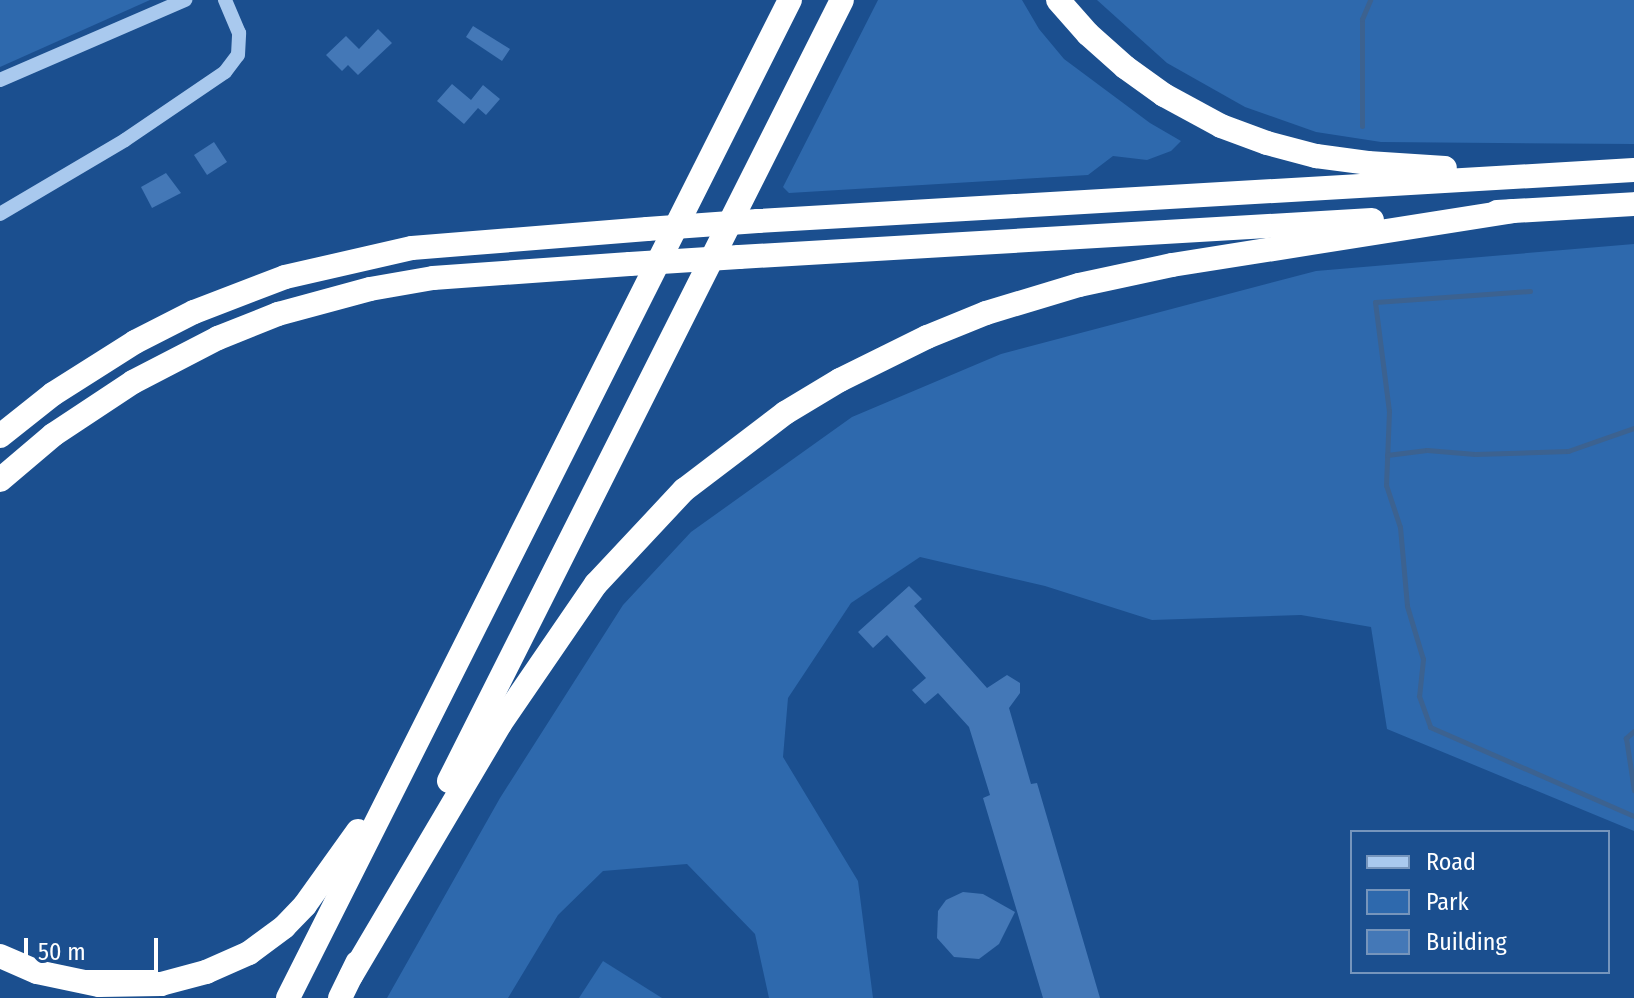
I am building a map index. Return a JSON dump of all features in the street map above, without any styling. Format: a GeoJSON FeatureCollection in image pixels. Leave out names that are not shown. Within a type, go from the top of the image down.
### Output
{"type":"FeatureCollection","features":[{"type":"Feature","properties":{"kind":"highway"},"geometry":{"type":"LineString","coordinates":[[288,998],[790,0]]}},
{"type":"Feature","properties":{"kind":"highway"},"geometry":{"type":"LineString","coordinates":[[340,998],[842,0]]}},
{"type":"Feature","properties":{"kind":"highway"},"geometry":{"type":"LineString","coordinates":[[1058,0],[1111,57],[1164,95],[1221,126],[1267,143],[1368,163],[1622,170]]}},
{"type":"Feature","properties":{"kind":"highway"},"geometry":{"type":"LineString","coordinates":[[0,436],[62,388],[135,342],[194,312],[285,277],[412,248],[758,221],[1622,170]]}},
{"type":"Feature","properties":{"kind":"highway"},"geometry":{"type":"LineString","coordinates":[[0,480],[53,435],[133,382],[199,347],[278,314],[370,289],[433,278],[1634,204]]}},
{"type":"Feature","properties":{"kind":"highway"},"geometry":{"type":"LineString","coordinates":[[351,976],[500,724],[586,596],[637,536],[684,490],[785,413],[840,380],[927,337],[986,313],[1079,285],[1172,265],[1513,211]]}},
{"type":"Feature","properties":{"kind":"highway"},"geometry":{"type":"LineString","coordinates":[[0,956],[59,979],[114,987],[177,981],[221,967],[249,953],[292,919],[335,866],[450,678]]}},
{"type":"Feature","properties":{"kind":"street"},"geometry":{"type":"LineString","coordinates":[[0,80],[185,0]]}},
{"type":"Feature","properties":{"kind":"street"},"geometry":{"type":"LineString","coordinates":[[0,214],[125,140],[225,72],[238,55],[239,33],[225,0]]}},
{"type":"Feature","properties":{"kind":"green space"},"geometry":{"type":"Polygon","coordinates":[[[0,0],[150,0],[0,67],[0,0]]]}},
{"type":"Feature","properties":{"kind":"green space"},"geometry":{"type":"Polygon","coordinates":[[[878,0],[1022,0],[1039,29],[1064,59],[1150,123],[1181,141],[1171,151],[1147,160],[1113,156],[1088,175],[789,193],[783,187],[878,0]]]}},
{"type":"Feature","properties":{"kind":"green space"},"geometry":{"type":"Polygon","coordinates":[[[1097,0],[1634,0],[1634,144],[1381,142],[1316,132],[1245,107],[1167,63],[1097,0]]]}},
{"type":"Feature","properties":{"kind":"green space"},"geometry":{"type":"Polygon","coordinates":[[[1634,244],[1634,831],[1387,729],[1371,627],[1301,615],[1152,620],[1045,586],[920,557],[851,603],[788,698],[783,757],[858,881],[873,998],[769,998],[755,934],[687,864],[603,871],[558,915],[508,998],[387,998],[500,798],[623,605],[691,532],[852,417],[1001,354],[1316,271],[1634,244]]]}},
{"type":"Feature","properties":{"kind":"green space"},"geometry":{"type":"Polygon","coordinates":[[[603,961],[662,998],[579,998],[603,961]]]}},
{"type":"Feature","properties":{"kind":"building"},"geometry":{"type":"Polygon","coordinates":[[[473,26],[510,49],[502,61],[466,37],[473,26]]]}},
{"type":"Feature","properties":{"kind":"building"},"geometry":{"type":"Polygon","coordinates":[[[378,29],[392,43],[358,75],[348,65],[342,71],[326,55],[346,36],[359,49],[378,29]]]}},
{"type":"Feature","properties":{"kind":"building"},"geometry":{"type":"Polygon","coordinates":[[[452,84],[471,100],[483,85],[500,99],[486,115],[478,108],[464,124],[437,101],[452,84]]]}},
{"type":"Feature","properties":{"kind":"building"},"geometry":{"type":"Polygon","coordinates":[[[214,142],[227,162],[207,175],[194,155],[214,142]]]}},
{"type":"Feature","properties":{"kind":"building"},"geometry":{"type":"Polygon","coordinates":[[[166,173],[181,193],[152,208],[141,187],[166,173]]]}},
{"type":"Feature","properties":{"kind":"building"},"geometry":{"type":"Polygon","coordinates":[[[909,586],[922,599],[914,606],[987,688],[1007,675],[1020,683],[1020,693],[1009,708],[1031,784],[1037,783],[1100,998],[1043,998],[983,798],[990,795],[969,727],[938,693],[925,704],[912,690],[926,678],[887,635],[873,648],[858,632],[909,586]]]}},
{"type":"Feature","properties":{"kind":"building"},"geometry":{"type":"Polygon","coordinates":[[[963,892],[983,894],[1015,912],[999,944],[979,959],[954,957],[937,938],[938,911],[946,900],[963,892]]]}},
{"type":"Feature","properties":{"kind":"waterway"},"geometry":{"type":"LineString","coordinates":[[1362,126],[1362,19],[1370,0]]}},
{"type":"Feature","properties":{"kind":"waterway"},"geometry":{"type":"LineString","coordinates":[[1530,291],[1375,302],[1389,411],[1386,485],[1400,527],[1407,606],[1423,659],[1419,696],[1430,727],[1634,816]]}},
{"type":"Feature","properties":{"kind":"waterway"},"geometry":{"type":"LineString","coordinates":[[1387,455],[1427,450],[1475,454],[1568,451],[1634,428]]}},
{"type":"Feature","properties":{"kind":"waterway"},"geometry":{"type":"LineString","coordinates":[[1634,731],[1626,738],[1634,790]]}}]}
